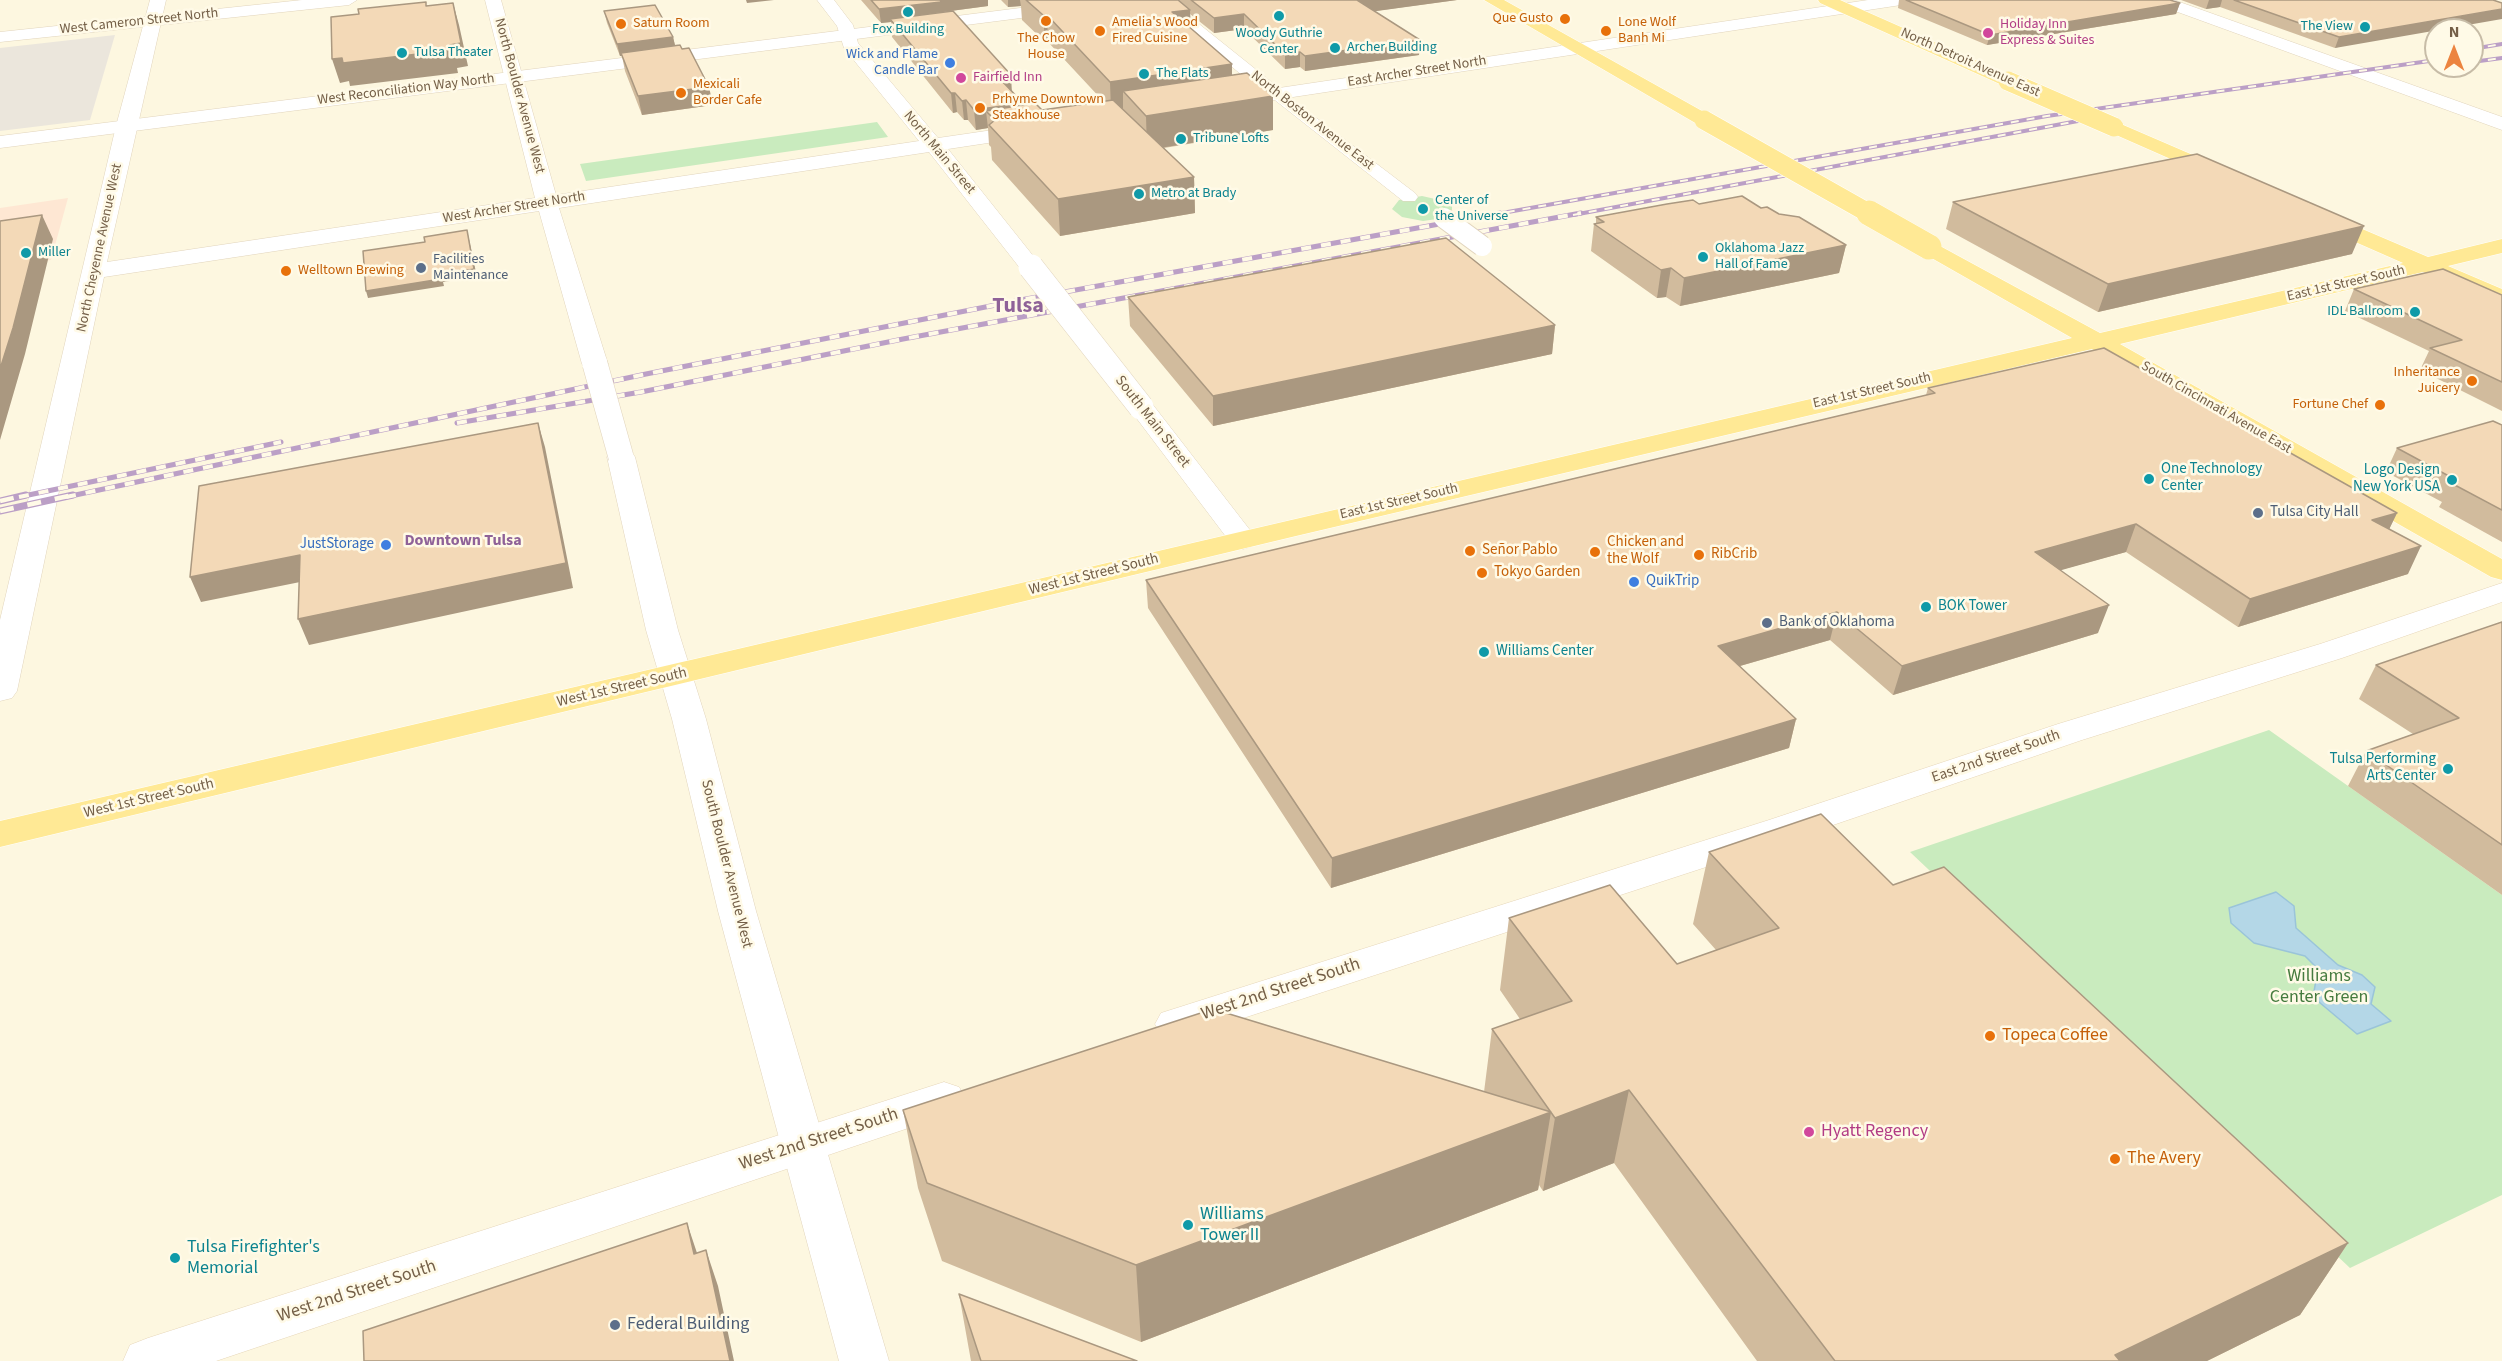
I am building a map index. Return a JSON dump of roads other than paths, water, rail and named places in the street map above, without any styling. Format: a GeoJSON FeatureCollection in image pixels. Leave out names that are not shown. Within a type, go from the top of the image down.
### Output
{"type":"FeatureCollection","features":[{"type":"Feature","properties":{"kind":"main road","name":"South Cincinnati Avenue East"},"geometry":{"type":"LineString","coordinates":[[1492,0],[2502,571]]}},
{"type":"Feature","properties":{"kind":"main road","name":"North Detroit Avenue East"},"geometry":{"type":"LineString","coordinates":[[1826,0],[2235,181]]}},
{"type":"Feature","properties":{"kind":"main road"},"geometry":{"type":"LineString","coordinates":[[2296,207],[2502,298]]}},
{"type":"Feature","properties":{"kind":"main road","name":"East 1st Street South"},"geometry":{"type":"LineString","coordinates":[[1243,540],[2502,246]]}},
{"type":"Feature","properties":{"kind":"main road","name":"West 1st Street South"},"geometry":{"type":"LineString","coordinates":[[0,834],[1243,540]]}},
{"type":"Feature","properties":{"kind":"street","name":"North Cheyenne Avenue West"},"geometry":{"type":"LineString","coordinates":[[0,692],[126,126],[158,0]]}},
{"type":"Feature","properties":{"kind":"street","name":"West Cameron Street North"},"geometry":{"type":"LineString","coordinates":[[0,37],[349,0]]}},
{"type":"Feature","properties":{"kind":"street","name":"North Boulder Avenue West"},"geometry":{"type":"LineString","coordinates":[[493,0],[548,203],[595,364]]}},
{"type":"Feature","properties":{"kind":"street","name":"North Main Street"},"geometry":{"type":"LineString","coordinates":[[825,0],[848,34],[850,44],[949,162],[1059,304]]}},
{"type":"Feature","properties":{"kind":"street","name":"West Reconciliation Way North"},"geometry":{"type":"LineString","coordinates":[[0,142],[1123,0]]}},
{"type":"Feature","properties":{"kind":"street","name":"North Boston Avenue East"},"geometry":{"type":"LineString","coordinates":[[1159,0],[1409,197]]}},
{"type":"Feature","properties":{"kind":"street","name":"East Archer Street North"},"geometry":{"type":"LineString","coordinates":[[1205,104],[1901,0]]}},
{"type":"Feature","properties":{"kind":"street"},"geometry":{"type":"LineString","coordinates":[[2159,0],[2502,124]]}},
{"type":"Feature","properties":{"kind":"street"},"geometry":{"type":"LineString","coordinates":[[933,145],[1055,127]]}},
{"type":"Feature","properties":{"kind":"street","name":"West Archer Street North"},"geometry":{"type":"LineString","coordinates":[[95,271],[933,145]]}},
{"type":"Feature","properties":{"kind":"street"},"geometry":{"type":"LineString","coordinates":[[1444,218],[1482,246]]}},
{"type":"Feature","properties":{"kind":"street","name":"South Main Street"},"geometry":{"type":"LineString","coordinates":[[1059,304],[1243,540]]}},
{"type":"Feature","properties":{"kind":"street","name":"South Boulder Avenue West"},"geometry":{"type":"LineString","coordinates":[[595,364],[621,457],[662,630],[676,675],[736,911],[864,1361]]}},
{"type":"Feature","properties":{"kind":"street","name":"East 2nd Street South"},"geometry":{"type":"LineString","coordinates":[[1491,923],[2070,732],[2331,651],[2502,592]]}},
{"type":"Feature","properties":{"kind":"street","name":"West 2nd Street South"},"geometry":{"type":"LineString","coordinates":[[1144,1035],[1491,923]]}},
{"type":"Feature","properties":{"kind":"street","name":"West 2nd Street South"},"geometry":{"type":"LineString","coordinates":[[148,1361],[977,1088]]}},
{"type":"Feature","properties":{"kind":"water"},"geometry":{"type":"Polygon","coordinates":[[[2276,892],[2294,906],[2296,928],[2338,965],[2362,975],[2375,987],[2371,1004],[2391,1021],[2357,1034],[2313,997],[2318,969],[2305,956],[2254,943],[2231,923],[2229,908],[2276,892]]]}},
{"type":"Feature","properties":{"kind":"railway"},"geometry":{"type":"LineString","coordinates":[[2484,47],[2502,44]]}},
{"type":"Feature","properties":{"kind":"railway"},"geometry":{"type":"LineString","coordinates":[[2484,60],[2502,58]]}},
{"type":"Feature","properties":{"kind":"railway"},"geometry":{"type":"LineString","coordinates":[[1491,215],[2047,116],[2424,62]]}},
{"type":"Feature","properties":{"kind":"railway"},"geometry":{"type":"LineString","coordinates":[[1573,215],[2094,118]]}},
{"type":"Feature","properties":{"kind":"railway"},"geometry":{"type":"LineString","coordinates":[[66,497],[646,374],[1026,299],[1500,213]]}},
{"type":"Feature","properties":{"kind":"railway"},"geometry":{"type":"LineString","coordinates":[[457,423],[641,392],[903,339],[1581,213]]}},
{"type":"Feature","properties":{"kind":"railway"},"geometry":{"type":"LineString","coordinates":[[19,497],[281,442]]}},
{"type":"Feature","properties":{"kind":"railway"},"geometry":{"type":"LineString","coordinates":[[0,501],[26,495]]}},
{"type":"Feature","properties":{"kind":"railway"},"geometry":{"type":"LineString","coordinates":[[0,511],[73,495]]}},
{"type":"Feature","properties":{"kind":"place","name":"Fox Building"},"geometry":{"type":"Point","coordinates":[908,12]}},
{"type":"Feature","properties":{"kind":"place","name":"Woody Guthrie Center"},"geometry":{"type":"Point","coordinates":[1279,16]}},
{"type":"Feature","properties":{"kind":"place","name":"Que Gusto"},"geometry":{"type":"Point","coordinates":[1565,19]}},
{"type":"Feature","properties":{"kind":"place","name":"The Chow House"},"geometry":{"type":"Point","coordinates":[1046,21]}},
{"type":"Feature","properties":{"kind":"place","name":"Saturn Room"},"geometry":{"type":"Point","coordinates":[621,24]}},
{"type":"Feature","properties":{"kind":"place","name":"The View"},"geometry":{"type":"Point","coordinates":[2365,27]}},
{"type":"Feature","properties":{"kind":"place","name":"Amelia's Wood Fired Cuisine"},"geometry":{"type":"Point","coordinates":[1100,31]}},
{"type":"Feature","properties":{"kind":"place","name":"Lone Wolf Banh Mi"},"geometry":{"type":"Point","coordinates":[1606,31]}},
{"type":"Feature","properties":{"kind":"place","name":"Holiday Inn Express & Suites"},"geometry":{"type":"Point","coordinates":[1988,33]}},
{"type":"Feature","properties":{"kind":"place","name":"Archer Building"},"geometry":{"type":"Point","coordinates":[1335,48]}},
{"type":"Feature","properties":{"kind":"place","name":"Tulsa Theater"},"geometry":{"type":"Point","coordinates":[402,53]}},
{"type":"Feature","properties":{"kind":"place","name":"Wick and Flame Candle Bar"},"geometry":{"type":"Point","coordinates":[950,63]}},
{"type":"Feature","properties":{"kind":"place","name":"The Flats"},"geometry":{"type":"Point","coordinates":[1144,74]}},
{"type":"Feature","properties":{"kind":"place","name":"Fairfield Inn"},"geometry":{"type":"Point","coordinates":[961,78]}},
{"type":"Feature","properties":{"kind":"place","name":"Mexicali Border Cafe"},"geometry":{"type":"Point","coordinates":[681,93]}},
{"type":"Feature","properties":{"kind":"place","name":"Prhyme Downtown Steakhouse"},"geometry":{"type":"Point","coordinates":[980,108]}},
{"type":"Feature","properties":{"kind":"place","name":"Tribune Lofts"},"geometry":{"type":"Point","coordinates":[1181,139]}},
{"type":"Feature","properties":{"kind":"place","name":"Metro at Brady"},"geometry":{"type":"Point","coordinates":[1139,194]}},
{"type":"Feature","properties":{"kind":"place","name":"Center of the Universe"},"geometry":{"type":"Point","coordinates":[1423,209]}},
{"type":"Feature","properties":{"kind":"place","name":"Miller"},"geometry":{"type":"Point","coordinates":[26,253]}},
{"type":"Feature","properties":{"kind":"place","name":"Oklahoma Jazz Hall of Fame"},"geometry":{"type":"Point","coordinates":[1703,257]}},
{"type":"Feature","properties":{"kind":"place","name":"Facilities Maintenance"},"geometry":{"type":"Point","coordinates":[421,268]}},
{"type":"Feature","properties":{"kind":"place","name":"Welltown Brewing"},"geometry":{"type":"Point","coordinates":[286,271]}},
{"type":"Feature","properties":{"kind":"place","name":"IDL Ballroom"},"geometry":{"type":"Point","coordinates":[2415,312]}},
{"type":"Feature","properties":{"kind":"place","name":"Inheritance Juicery"},"geometry":{"type":"Point","coordinates":[2472,381]}},
{"type":"Feature","properties":{"kind":"place","name":"Fortune Chef"},"geometry":{"type":"Point","coordinates":[2380,405]}},
{"type":"Feature","properties":{"kind":"place","name":"One Technology Center"},"geometry":{"type":"Point","coordinates":[2149,479]}},
{"type":"Feature","properties":{"kind":"place","name":"Logo Design New York USA"},"geometry":{"type":"Point","coordinates":[2452,480]}},
{"type":"Feature","properties":{"kind":"place","name":"Tulsa City Hall"},"geometry":{"type":"Point","coordinates":[2258,513]}},
{"type":"Feature","properties":{"kind":"place","name":"JustStorage"},"geometry":{"type":"Point","coordinates":[386,545]}},
{"type":"Feature","properties":{"kind":"place","name":"Señor Pablo"},"geometry":{"type":"Point","coordinates":[1470,551]}},
{"type":"Feature","properties":{"kind":"place","name":"Chicken and the Wolf"},"geometry":{"type":"Point","coordinates":[1595,552]}},
{"type":"Feature","properties":{"kind":"place","name":"RibCrib"},"geometry":{"type":"Point","coordinates":[1699,555]}},
{"type":"Feature","properties":{"kind":"place","name":"Tokyo Garden"},"geometry":{"type":"Point","coordinates":[1482,573]}},
{"type":"Feature","properties":{"kind":"place","name":"QuikTrip"},"geometry":{"type":"Point","coordinates":[1634,582]}},
{"type":"Feature","properties":{"kind":"place","name":"BOK Tower"},"geometry":{"type":"Point","coordinates":[1926,607]}},
{"type":"Feature","properties":{"kind":"place","name":"Bank of Oklahoma"},"geometry":{"type":"Point","coordinates":[1767,623]}},
{"type":"Feature","properties":{"kind":"place","name":"Williams Center"},"geometry":{"type":"Point","coordinates":[1484,652]}},
{"type":"Feature","properties":{"kind":"place","name":"Tulsa Performing Arts Center"},"geometry":{"type":"Point","coordinates":[2448,769]}},
{"type":"Feature","properties":{"kind":"place","name":"Topeca Coffee"},"geometry":{"type":"Point","coordinates":[1990,1036]}},
{"type":"Feature","properties":{"kind":"place","name":"Hyatt Regency"},"geometry":{"type":"Point","coordinates":[1809,1132]}},
{"type":"Feature","properties":{"kind":"place","name":"The Avery"},"geometry":{"type":"Point","coordinates":[2115,1159]}},
{"type":"Feature","properties":{"kind":"place","name":"Williams Tower II"},"geometry":{"type":"Point","coordinates":[1188,1225]}},
{"type":"Feature","properties":{"kind":"place","name":"Tulsa Firefighter's Memorial"},"geometry":{"type":"Point","coordinates":[175,1258]}},
{"type":"Feature","properties":{"kind":"place","name":"Federal Building"},"geometry":{"type":"Point","coordinates":[615,1325]}},
{"type":"Feature","properties":{"kind":"district","name":"Tulsa"},"geometry":{"type":"Point","coordinates":[1018,307]}},
{"type":"Feature","properties":{"kind":"district","name":"Downtown Tulsa"},"geometry":{"type":"Point","coordinates":[463,541]}},
{"type":"Feature","properties":{"kind":"park label","name":"Williams Center Green"},"geometry":{"type":"Point","coordinates":[2319,987]}}]}
